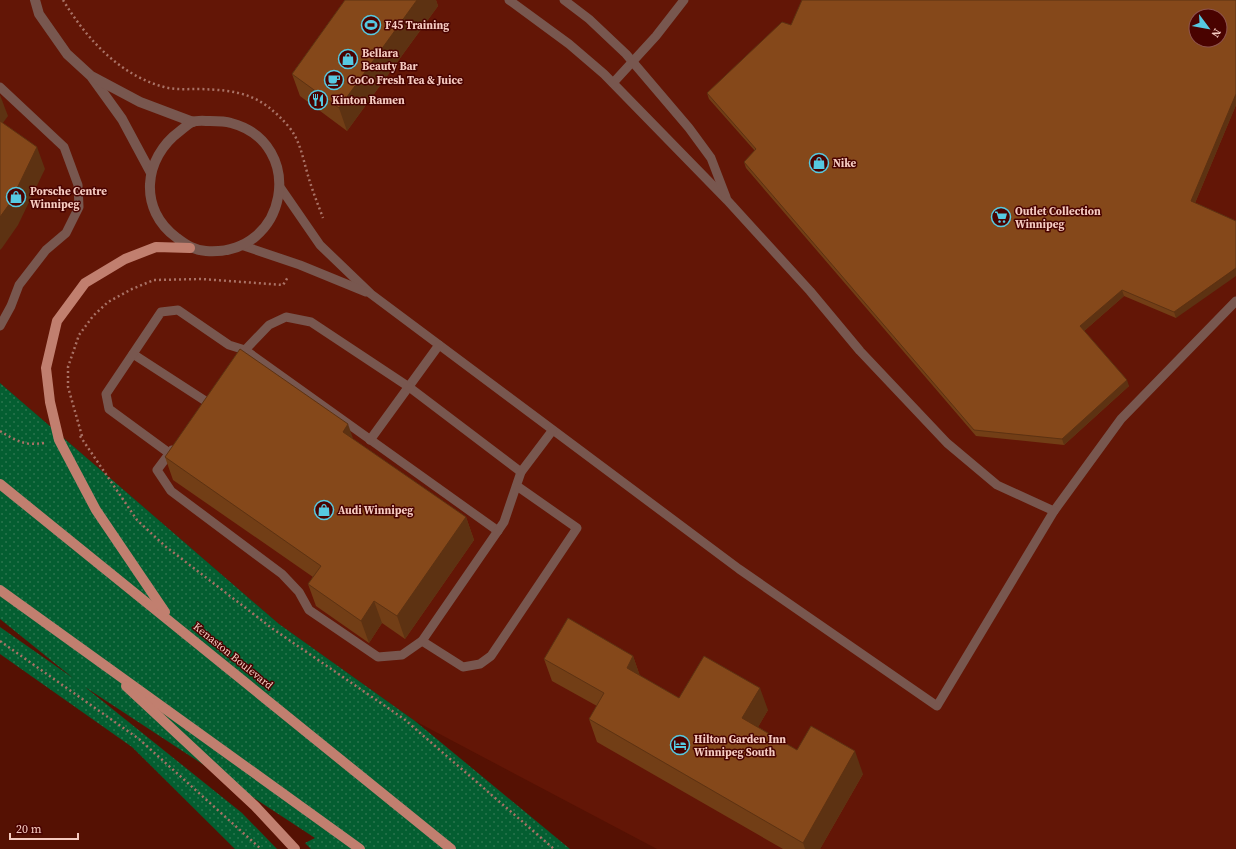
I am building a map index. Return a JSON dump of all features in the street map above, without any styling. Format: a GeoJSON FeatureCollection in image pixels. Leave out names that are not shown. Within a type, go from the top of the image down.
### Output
{"type":"FeatureCollection","features":[{"type":"Feature","properties":{"kind":"main road"},"geometry":{"type":"LineString","coordinates":[[170,620],[96,510],[59,440],[50,402],[46,368],[58,321],[85,282],[125,258],[156,247],[190,248]]}},
{"type":"Feature","properties":{"kind":"main road","name":"Kenaston Boulevard"},"geometry":{"type":"LineString","coordinates":[[0,484],[170,620],[450,849]]}},
{"type":"Feature","properties":{"kind":"main road"},"geometry":{"type":"LineString","coordinates":[[0,590],[360,849]]}},
{"type":"Feature","properties":{"kind":"main road"},"geometry":{"type":"LineString","coordinates":[[93,656],[255,806],[295,849]]}},
{"type":"Feature","properties":{"kind":"street"},"geometry":{"type":"LineString","coordinates":[[35,0],[39,14],[67,54],[91,76],[123,121],[151,173]]}},
{"type":"Feature","properties":{"kind":"street"},"geometry":{"type":"LineString","coordinates":[[91,76],[140,102],[193,122],[231,122],[250,131],[267,146],[277,165],[280,187],[276,209],[266,228],[249,242],[228,250],[206,251],[190,248],[167,231],[156,214],[150,194],[151,173],[158,153],[172,137],[193,122]]}},
{"type":"Feature","properties":{"kind":"lane"},"geometry":{"type":"LineString","coordinates":[[509,0],[569,44],[604,74],[727,200],[810,291],[860,351],[947,443],[997,485],[1054,512]]}},
{"type":"Feature","properties":{"kind":"lane"},"geometry":{"type":"LineString","coordinates":[[564,0],[589,19],[633,62],[689,128],[711,158],[727,200]]}},
{"type":"Feature","properties":{"kind":"lane"},"geometry":{"type":"LineString","coordinates":[[612,83],[656,36],[684,0]]}},
{"type":"Feature","properties":{"kind":"lane"},"geometry":{"type":"LineString","coordinates":[[0,87],[64,146],[78,185],[79,207],[66,233],[46,250],[19,285],[0,326]]}},
{"type":"Feature","properties":{"kind":"lane"},"geometry":{"type":"LineString","coordinates":[[280,187],[320,245],[371,294],[552,431],[739,569],[937,706],[1054,512],[1121,419],[1236,301]]}},
{"type":"Feature","properties":{"kind":"lane"},"geometry":{"type":"LineString","coordinates":[[240,246],[300,265],[371,294]]}},
{"type":"Feature","properties":{"kind":"lane"},"geometry":{"type":"LineString","coordinates":[[169,454],[109,409],[106,394],[161,312],[178,310],[229,345],[245,350],[498,531]]}},
{"type":"Feature","properties":{"kind":"lane"},"geometry":{"type":"LineString","coordinates":[[232,367],[245,350],[269,325],[286,316],[311,322],[408,387],[521,472]]}},
{"type":"Feature","properties":{"kind":"lane"},"geometry":{"type":"LineString","coordinates":[[370,440],[439,345]]}},
{"type":"Feature","properties":{"kind":"lane"},"geometry":{"type":"LineString","coordinates":[[133,354],[207,402]]}},
{"type":"Feature","properties":{"kind":"lane"},"geometry":{"type":"LineString","coordinates":[[179,441],[157,470],[170,491],[282,574],[300,592],[309,610],[378,657],[402,655],[422,641],[504,522],[521,472],[552,431]]}},
{"type":"Feature","properties":{"kind":"lane"},"geometry":{"type":"LineString","coordinates":[[422,641],[463,667],[480,664],[491,656],[577,528],[516,486]]}},
{"type":"Feature","properties":{"kind":"path"},"geometry":{"type":"LineString","coordinates":[[63,0],[74,18],[96,46],[114,61],[138,76],[166,88],[228,90],[253,97],[272,109],[289,128],[300,144],[306,171],[323,220]]}},
{"type":"Feature","properties":{"kind":"path"},"geometry":{"type":"LineString","coordinates":[[0,431],[18,442],[31,445],[82,436],[137,520],[165,546],[273,629],[404,719],[554,849]]}},
{"type":"Feature","properties":{"kind":"path"},"geometry":{"type":"LineString","coordinates":[[0,641],[139,738],[261,849]]}},
{"type":"Feature","properties":{"kind":"shaded area"},"geometry":{"type":"Polygon","coordinates":[[[0,0],[1236,0],[1236,849],[657,849],[415,721],[279,624],[0,383],[0,0]]]}},
{"type":"Feature","properties":{"kind":"green space"},"geometry":{"type":"Polygon","coordinates":[[[0,383],[279,624],[415,721],[570,849],[311,849],[305,843],[315,838],[85,687],[242,813],[277,849],[235,849],[132,747],[0,654],[0,627],[73,678],[0,619],[0,383]]]}},
{"type":"Feature","properties":{"kind":"building"},"geometry":{"type":"Polygon","coordinates":[[[345,0],[417,0],[339,108],[292,74],[345,0]]]}},
{"type":"Feature","properties":{"kind":"building","name":"Outlet Collection Winnipeg"},"geometry":{"type":"Polygon","coordinates":[[[802,0],[1236,0],[1236,94],[1191,201],[1236,221],[1236,268],[1174,312],[1122,290],[1080,326],[1127,380],[1062,439],[974,430],[744,162],[756,149],[707,93],[782,22],[791,25],[802,0]]]}},
{"type":"Feature","properties":{"kind":"building"},"geometry":{"type":"Polygon","coordinates":[[[0,121],[37,147],[10,203],[0,217],[0,121]]]}},
{"type":"Feature","properties":{"kind":"building","name":"Audi Winnipeg"},"geometry":{"type":"Polygon","coordinates":[[[240,349],[348,424],[343,432],[466,517],[397,616],[374,601],[361,621],[308,584],[321,566],[165,457],[240,349]]]}},
{"type":"Feature","properties":{"kind":"building","name":"Hilton Garden Inn Winnipeg South"},"geometry":{"type":"Polygon","coordinates":[[[568,618],[633,656],[627,668],[679,698],[704,656],[760,688],[742,718],[797,750],[811,726],[855,751],[803,843],[589,719],[604,693],[544,659],[568,618]]]}},
{"type":"Feature","properties":{"kind":"place","name":"F45 Training"},"geometry":{"type":"Point","coordinates":[371,25]}},
{"type":"Feature","properties":{"kind":"place","name":"Bellara Beauty Bar"},"geometry":{"type":"Point","coordinates":[348,59]}},
{"type":"Feature","properties":{"kind":"place","name":"CoCo Fresh Tea & Juice"},"geometry":{"type":"Point","coordinates":[334,80]}},
{"type":"Feature","properties":{"kind":"place","name":"Kinton Ramen"},"geometry":{"type":"Point","coordinates":[318,100]}},
{"type":"Feature","properties":{"kind":"place","name":"Nike"},"geometry":{"type":"Point","coordinates":[819,163]}},
{"type":"Feature","properties":{"kind":"place","name":"Porsche Centre Winnipeg"},"geometry":{"type":"Point","coordinates":[16,197]}},
{"type":"Feature","properties":{"kind":"place","name":"Outlet Collection Winnipeg"},"geometry":{"type":"Point","coordinates":[1001,217]}},
{"type":"Feature","properties":{"kind":"place","name":"Audi Winnipeg"},"geometry":{"type":"Point","coordinates":[324,510]}},
{"type":"Feature","properties":{"kind":"place","name":"Hilton Garden Inn Winnipeg South"},"geometry":{"type":"Point","coordinates":[680,745]}}]}
